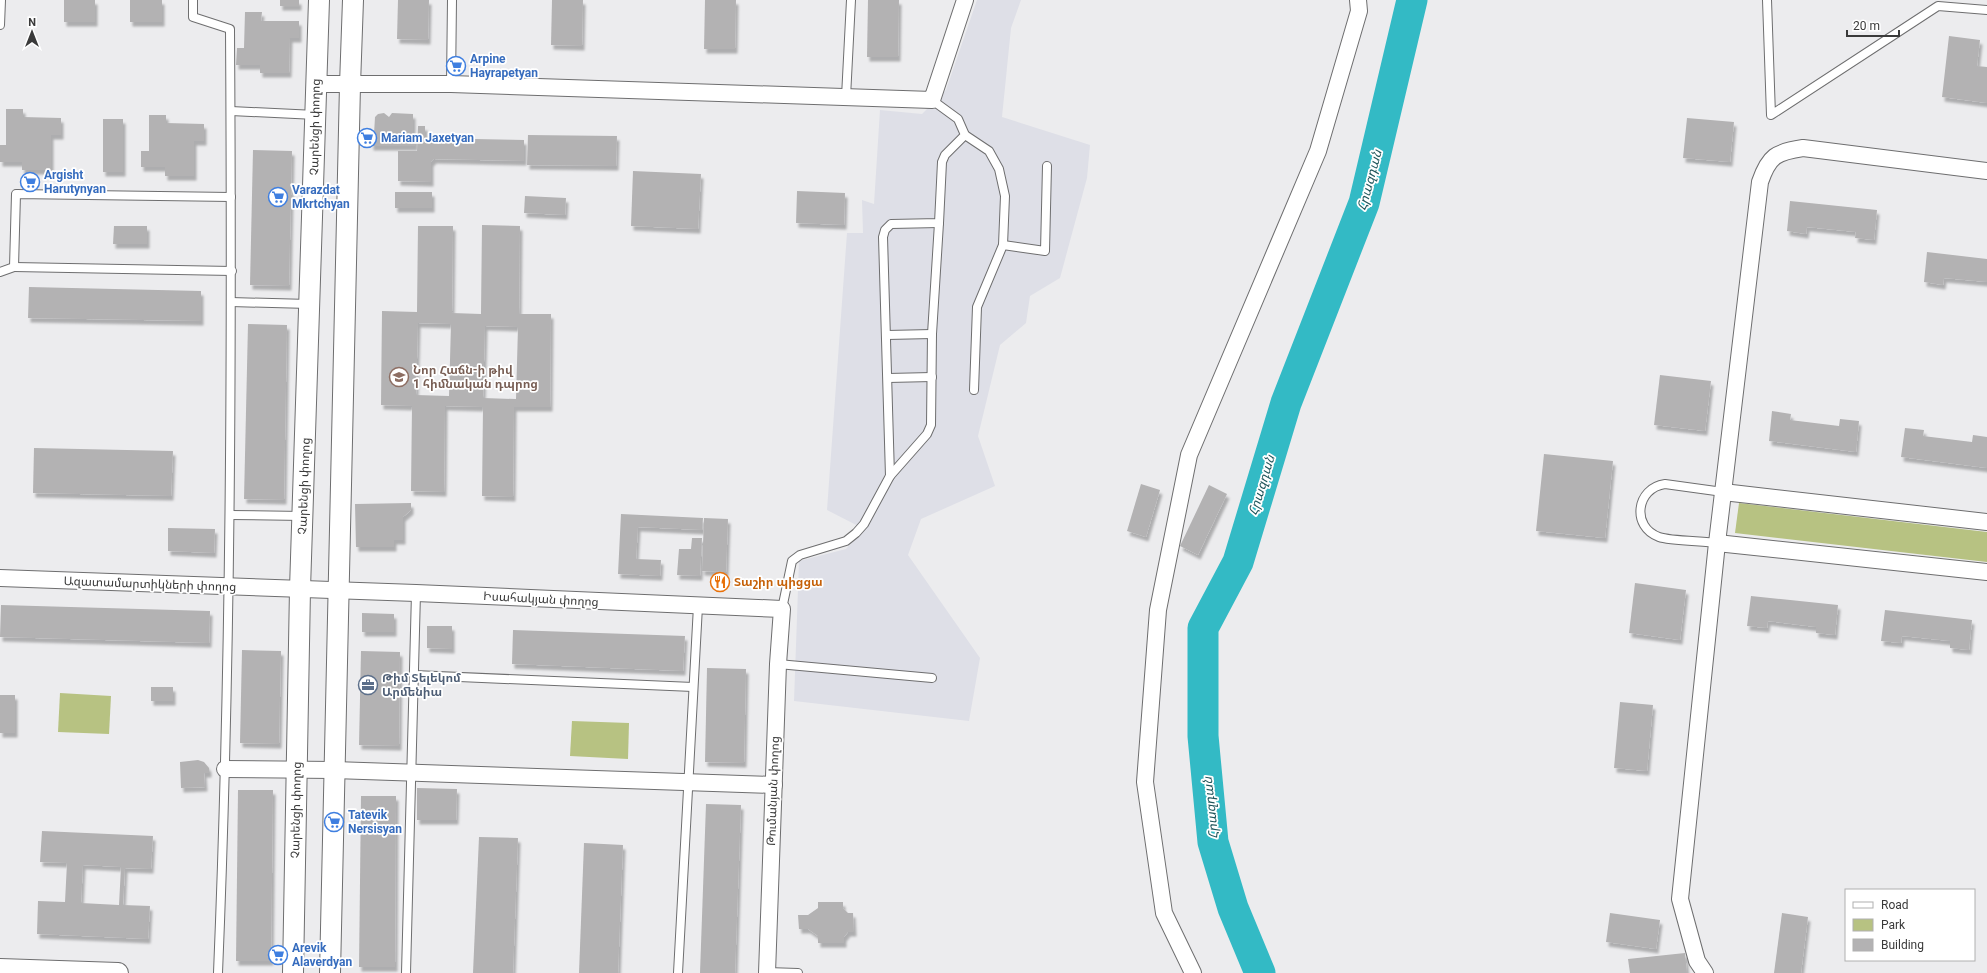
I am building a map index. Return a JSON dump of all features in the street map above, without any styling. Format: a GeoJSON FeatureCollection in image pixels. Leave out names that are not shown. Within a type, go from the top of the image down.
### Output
{"type":"FeatureCollection","features":[{"type":"Feature","properties":{"kind":"street","name":"Չարենցի փողոց"},"geometry":{"type":"LineString","coordinates":[[293,973],[300,589],[319,0]]}},
{"type":"Feature","properties":{"kind":"street"},"geometry":{"type":"LineString","coordinates":[[330,973],[334,770],[340,590],[350,85],[354,0]]}},
{"type":"Feature","properties":{"kind":"street"},"geometry":{"type":"LineString","coordinates":[[316,84],[451,84],[932,100],[965,0]]}},
{"type":"Feature","properties":{"kind":"street"},"geometry":{"type":"LineString","coordinates":[[1193,973],[1164,912],[1145,782],[1158,610],[1189,455],[1318,151],[1359,11],[1358,0]]}},
{"type":"Feature","properties":{"kind":"street"},"geometry":{"type":"LineString","coordinates":[[1705,973],[1697,961],[1680,899],[1717,543],[1760,182],[1765,166],[1775,155],[1803,148],[1987,172]]}},
{"type":"Feature","properties":{"kind":"street"},"geometry":{"type":"LineString","coordinates":[[1723,492],[1987,522]]}},
{"type":"Feature","properties":{"kind":"street"},"geometry":{"type":"LineString","coordinates":[[1717,543],[1987,572]]}},
{"type":"Feature","properties":{"kind":"street","name":"Ազատամարտիկների փողոց"},"geometry":{"type":"LineString","coordinates":[[0,578],[300,589]]}},
{"type":"Feature","properties":{"kind":"street","name":"Իսահակյան փողոց"},"geometry":{"type":"LineString","coordinates":[[300,589],[782,609]]}},
{"type":"Feature","properties":{"kind":"street","name":"Թումանյան փողոց"},"geometry":{"type":"LineString","coordinates":[[767,972],[778,664],[782,609]]}},
{"type":"Feature","properties":{"kind":"street"},"geometry":{"type":"LineString","coordinates":[[226,769],[334,770],[688,784],[774,785]]}},
{"type":"Feature","properties":{"kind":"street"},"geometry":{"type":"LineString","coordinates":[[0,969],[118,973]]}},
{"type":"Feature","properties":{"kind":"lane"},"geometry":{"type":"LineString","coordinates":[[0,25],[1,0]]}},
{"type":"Feature","properties":{"kind":"lane"},"geometry":{"type":"LineString","coordinates":[[193,0],[193,17],[230,29],[232,197],[230,587],[226,769],[218,973]]}},
{"type":"Feature","properties":{"kind":"lane"},"geometry":{"type":"LineString","coordinates":[[451,84],[452,0]]}},
{"type":"Feature","properties":{"kind":"lane"},"geometry":{"type":"LineString","coordinates":[[846,97],[851,0]]}},
{"type":"Feature","properties":{"kind":"lane"},"geometry":{"type":"LineString","coordinates":[[1767,0],[1771,115],[1938,6],[1987,10]]}},
{"type":"Feature","properties":{"kind":"lane"},"geometry":{"type":"LineString","coordinates":[[932,100],[958,119],[964,135],[989,151],[999,169],[1005,196],[1004,245],[977,307],[974,390]]}},
{"type":"Feature","properties":{"kind":"lane"},"geometry":{"type":"LineString","coordinates":[[231,111],[316,115]]}},
{"type":"Feature","properties":{"kind":"lane"},"geometry":{"type":"LineString","coordinates":[[782,609],[792,561],[800,555],[846,541],[856,533],[864,524],[890,476],[927,434],[931,425],[932,334],[942,162],[945,155],[964,135]]}},
{"type":"Feature","properties":{"kind":"lane"},"geometry":{"type":"LineString","coordinates":[[1004,245],[1045,251],[1047,166]]}},
{"type":"Feature","properties":{"kind":"lane"},"geometry":{"type":"LineString","coordinates":[[14,267],[16,194],[232,197]]}},
{"type":"Feature","properties":{"kind":"lane"},"geometry":{"type":"LineString","coordinates":[[890,476],[883,237],[885,230],[891,224],[939,223]]}},
{"type":"Feature","properties":{"kind":"lane"},"geometry":{"type":"LineString","coordinates":[[0,272],[14,267],[232,271]]}},
{"type":"Feature","properties":{"kind":"lane"},"geometry":{"type":"LineString","coordinates":[[232,302],[310,304]]}},
{"type":"Feature","properties":{"kind":"lane"},"geometry":{"type":"LineString","coordinates":[[887,335],[932,334]]}},
{"type":"Feature","properties":{"kind":"lane"},"geometry":{"type":"LineString","coordinates":[[888,378],[932,377]]}},
{"type":"Feature","properties":{"kind":"lane"},"geometry":{"type":"LineString","coordinates":[[1717,543],[1659,537],[1646,528],[1642,520],[1640,510],[1642,500],[1647,492],[1658,485],[1665,484],[1723,492]]}},
{"type":"Feature","properties":{"kind":"lane"},"geometry":{"type":"LineString","coordinates":[[230,515],[303,516]]}},
{"type":"Feature","properties":{"kind":"lane"},"geometry":{"type":"LineString","coordinates":[[406,973],[416,593]]}},
{"type":"Feature","properties":{"kind":"lane"},"geometry":{"type":"LineString","coordinates":[[678,973],[698,606]]}},
{"type":"Feature","properties":{"kind":"lane"},"geometry":{"type":"LineString","coordinates":[[778,664],[932,678]]}},
{"type":"Feature","properties":{"kind":"lane"},"geometry":{"type":"LineString","coordinates":[[414,675],[693,687]]}},
{"type":"Feature","properties":{"kind":"lane"},"geometry":{"type":"LineString","coordinates":[[767,972],[798,973]]}},
{"type":"Feature","properties":{"kind":"shaded area"},"geometry":{"type":"Polygon","coordinates":[[[977,0],[1021,0],[1011,28],[1002,117],[1090,145],[1087,178],[1060,278],[1030,296],[1026,323],[1000,345],[978,436],[995,486],[921,519],[908,555],[980,658],[969,721],[794,701],[799,561],[846,549],[864,529],[827,510],[847,233],[863,233],[862,200],[874,204],[880,110],[922,114],[946,90],[977,0]]]}},
{"type":"Feature","properties":{"kind":"green space"},"geometry":{"type":"Polygon","coordinates":[[[1739,503],[1987,532],[1987,562],[1735,533],[1739,503]]]}},
{"type":"Feature","properties":{"kind":"green space"},"geometry":{"type":"Polygon","coordinates":[[[60,693],[111,696],[109,734],[58,732],[60,693]]]}},
{"type":"Feature","properties":{"kind":"green space"},"geometry":{"type":"Polygon","coordinates":[[[572,721],[629,723],[628,759],[570,756],[572,721]]]}},
{"type":"Feature","properties":{"kind":"building"},"geometry":{"type":"Polygon","coordinates":[[[64,0],[95,0],[95,22],[64,22],[64,0]]]}},
{"type":"Feature","properties":{"kind":"building"},"geometry":{"type":"Polygon","coordinates":[[[130,0],[162,0],[162,22],[130,22],[130,0]]]}},
{"type":"Feature","properties":{"kind":"building"},"geometry":{"type":"Polygon","coordinates":[[[280,0],[299,0],[299,6],[280,6],[280,0]]]}},
{"type":"Feature","properties":{"kind":"building"},"geometry":{"type":"Polygon","coordinates":[[[398,0],[429,0],[428,40],[397,39],[398,0]]]}},
{"type":"Feature","properties":{"kind":"building"},"geometry":{"type":"Polygon","coordinates":[[[552,0],[583,0],[582,46],[551,45],[552,0]]]}},
{"type":"Feature","properties":{"kind":"building"},"geometry":{"type":"Polygon","coordinates":[[[705,0],[736,0],[735,49],[704,49],[705,0]]]}},
{"type":"Feature","properties":{"kind":"building"},"geometry":{"type":"Polygon","coordinates":[[[868,0],[899,0],[898,57],[867,57],[868,0]]]}},
{"type":"Feature","properties":{"kind":"building"},"geometry":{"type":"Polygon","coordinates":[[[245,12],[262,12],[261,21],[299,21],[299,38],[290,38],[289,73],[260,73],[260,65],[236,65],[237,48],[244,48],[245,12]]]}},
{"type":"Feature","properties":{"kind":"building"},"geometry":{"type":"Polygon","coordinates":[[[1949,36],[1980,40],[1977,66],[1987,67],[1987,103],[1942,97],[1949,36]]]}},
{"type":"Feature","properties":{"kind":"building"},"geometry":{"type":"Polygon","coordinates":[[[6,109],[23,109],[23,117],[61,118],[61,135],[51,135],[51,170],[22,170],[22,162],[0,162],[0,145],[6,145],[6,109]]]}},
{"type":"Feature","properties":{"kind":"building"},"geometry":{"type":"Polygon","coordinates":[[[384,113],[389,117],[392,113],[413,114],[413,136],[415,136],[415,146],[371,146],[371,134],[374,134],[375,117],[378,114],[384,113]]]}},
{"type":"Feature","properties":{"kind":"building"},"geometry":{"type":"Polygon","coordinates":[[[149,115],[166,115],[166,123],[204,124],[204,141],[194,141],[194,176],[165,176],[165,167],[141,167],[141,151],[149,151],[149,115]]]}},
{"type":"Feature","properties":{"kind":"building"},"geometry":{"type":"Polygon","coordinates":[[[1687,118],[1734,122],[1730,162],[1683,158],[1687,118]]]}},
{"type":"Feature","properties":{"kind":"building"},"geometry":{"type":"Polygon","coordinates":[[[103,119],[123,119],[123,172],[103,172],[103,119]]]}},
{"type":"Feature","properties":{"kind":"building"},"geometry":{"type":"Polygon","coordinates":[[[418,126],[425,126],[425,138],[524,140],[524,161],[434,159],[431,162],[431,182],[398,181],[398,151],[417,151],[418,126]]]}},
{"type":"Feature","properties":{"kind":"building"},"geometry":{"type":"Polygon","coordinates":[[[528,135],[617,136],[616,166],[527,165],[528,135]]]}},
{"type":"Feature","properties":{"kind":"building"},"geometry":{"type":"Polygon","coordinates":[[[253,150],[292,151],[289,286],[250,285],[253,150]]]}},
{"type":"Feature","properties":{"kind":"building"},"geometry":{"type":"Polygon","coordinates":[[[633,171],[701,174],[698,229],[631,226],[633,171]]]}},
{"type":"Feature","properties":{"kind":"building"},"geometry":{"type":"Polygon","coordinates":[[[797,191],[845,193],[844,225],[796,223],[797,191]]]}},
{"type":"Feature","properties":{"kind":"building"},"geometry":{"type":"Polygon","coordinates":[[[395,192],[432,192],[432,208],[395,208],[395,192]]]}},
{"type":"Feature","properties":{"kind":"building"},"geometry":{"type":"Polygon","coordinates":[[[525,196],[566,198],[565,215],[524,213],[525,196]]]}},
{"type":"Feature","properties":{"kind":"building"},"geometry":{"type":"Polygon","coordinates":[[[1790,201],[1877,210],[1874,240],[1855,238],[1856,232],[1807,227],[1806,234],[1787,231],[1790,201]]]}},
{"type":"Feature","properties":{"kind":"building","name":"Նոր Հաճն-ի թիվ 1 հիմնական դպրոց"},"geometry":{"type":"Polygon","coordinates":[[[482,225],[520,226],[519,314],[551,314],[550,407],[514,407],[513,497],[482,496],[483,407],[445,406],[444,492],[411,491],[412,406],[381,405],[382,311],[417,312],[418,226],[453,226],[452,313],[481,314],[482,225]],[[418,323],[416,395],[449,396],[451,324],[418,323]],[[485,326],[483,398],[516,399],[518,327],[485,326]]]}},
{"type":"Feature","properties":{"kind":"building"},"geometry":{"type":"Polygon","coordinates":[[[114,226],[147,226],[147,244],[113,244],[114,226]]]}},
{"type":"Feature","properties":{"kind":"building"},"geometry":{"type":"Polygon","coordinates":[[[1927,252],[1987,259],[1987,282],[1944,278],[1943,285],[1924,282],[1927,252]]]}},
{"type":"Feature","properties":{"kind":"building"},"geometry":{"type":"Polygon","coordinates":[[[29,287],[201,291],[201,321],[28,318],[29,287]]]}},
{"type":"Feature","properties":{"kind":"building"},"geometry":{"type":"Polygon","coordinates":[[[248,324],[287,325],[284,500],[244,499],[248,324]]]}},
{"type":"Feature","properties":{"kind":"building"},"geometry":{"type":"Polygon","coordinates":[[[1660,375],[1711,381],[1705,431],[1654,425],[1660,375]]]}},
{"type":"Feature","properties":{"kind":"building"},"geometry":{"type":"Polygon","coordinates":[[[1772,411],[1791,414],[1790,420],[1839,426],[1840,419],[1859,421],[1856,452],[1769,441],[1772,411]]]}},
{"type":"Feature","properties":{"kind":"building"},"geometry":{"type":"Polygon","coordinates":[[[1905,428],[1924,430],[1923,436],[1972,442],[1973,435],[1987,437],[1987,468],[1901,457],[1905,428]]]}},
{"type":"Feature","properties":{"kind":"building"},"geometry":{"type":"Polygon","coordinates":[[[34,448],[173,451],[171,496],[33,493],[34,448]]]}},
{"type":"Feature","properties":{"kind":"building"},"geometry":{"type":"Polygon","coordinates":[[[1544,454],[1613,461],[1605,538],[1536,531],[1544,454]]]}},
{"type":"Feature","properties":{"kind":"building"},"geometry":{"type":"Polygon","coordinates":[[[1141,484],[1160,490],[1146,537],[1127,531],[1141,484]]]}},
{"type":"Feature","properties":{"kind":"building"},"geometry":{"type":"Polygon","coordinates":[[[1209,485],[1227,494],[1198,555],[1180,546],[1209,485]]]}},
{"type":"Feature","properties":{"kind":"building"},"geometry":{"type":"Polygon","coordinates":[[[411,503],[411,510],[403,517],[403,540],[394,540],[394,547],[356,547],[355,504],[411,503]]]}},
{"type":"Feature","properties":{"kind":"building"},"geometry":{"type":"Polygon","coordinates":[[[621,514],[703,518],[702,530],[638,527],[636,559],[661,560],[660,576],[618,574],[621,514]]]}},
{"type":"Feature","properties":{"kind":"building"},"geometry":{"type":"Polygon","coordinates":[[[704,518],[728,519],[726,572],[702,571],[704,518]]]}},
{"type":"Feature","properties":{"kind":"building"},"geometry":{"type":"Polygon","coordinates":[[[168,528],[215,529],[214,553],[168,551],[168,528]]]}},
{"type":"Feature","properties":{"kind":"building"},"geometry":{"type":"Polygon","coordinates":[[[692,538],[702,538],[700,576],[677,575],[679,549],[691,549],[692,538]]]}},
{"type":"Feature","properties":{"kind":"building"},"geometry":{"type":"Polygon","coordinates":[[[1635,583],[1686,590],[1680,640],[1629,633],[1635,583]]]}},
{"type":"Feature","properties":{"kind":"building"},"geometry":{"type":"Polygon","coordinates":[[[1751,596],[1838,605],[1835,635],[1816,633],[1816,627],[1768,621],[1767,628],[1747,626],[1751,596]]]}},
{"type":"Feature","properties":{"kind":"building"},"geometry":{"type":"Polygon","coordinates":[[[1,605],[210,611],[209,643],[0,637],[1,605]]]}},
{"type":"Feature","properties":{"kind":"building"},"geometry":{"type":"Polygon","coordinates":[[[1885,610],[1972,620],[1969,650],[1950,648],[1950,641],[1902,636],[1901,643],[1881,641],[1885,610]]]}},
{"type":"Feature","properties":{"kind":"building"},"geometry":{"type":"Polygon","coordinates":[[[362,613],[394,614],[394,632],[362,632],[362,613]]]}},
{"type":"Feature","properties":{"kind":"building"},"geometry":{"type":"Polygon","coordinates":[[[427,626],[452,626],[452,649],[427,648],[427,626]]]}},
{"type":"Feature","properties":{"kind":"building"},"geometry":{"type":"Polygon","coordinates":[[[513,630],[685,636],[683,671],[512,664],[513,630]]]}},
{"type":"Feature","properties":{"kind":"building"},"geometry":{"type":"Polygon","coordinates":[[[242,650],[281,651],[279,744],[240,743],[242,650]]]}},
{"type":"Feature","properties":{"kind":"building"},"geometry":{"type":"Polygon","coordinates":[[[361,651],[400,652],[399,746],[359,745],[361,651]]]}},
{"type":"Feature","properties":{"kind":"building"},"geometry":{"type":"Polygon","coordinates":[[[707,668],[746,669],[744,763],[705,762],[707,668]]]}},
{"type":"Feature","properties":{"kind":"building"},"geometry":{"type":"Polygon","coordinates":[[[151,687],[173,687],[173,701],[151,701],[151,687]]]}},
{"type":"Feature","properties":{"kind":"building"},"geometry":{"type":"Polygon","coordinates":[[[0,695],[15,695],[15,733],[0,733],[0,695]]]}},
{"type":"Feature","properties":{"kind":"building"},"geometry":{"type":"Polygon","coordinates":[[[1620,702],[1653,705],[1647,771],[1614,768],[1620,702]]]}},
{"type":"Feature","properties":{"kind":"building"},"geometry":{"type":"Polygon","coordinates":[[[198,760],[204,762],[209,768],[209,773],[204,773],[205,787],[181,788],[180,762],[198,760]]]}},
{"type":"Feature","properties":{"kind":"building"},"geometry":{"type":"Polygon","coordinates":[[[417,788],[457,789],[456,820],[417,820],[417,788]]]}},
{"type":"Feature","properties":{"kind":"building"},"geometry":{"type":"Polygon","coordinates":[[[238,790],[273,790],[271,961],[236,961],[238,790]]]}},
{"type":"Feature","properties":{"kind":"building"},"geometry":{"type":"Polygon","coordinates":[[[361,796],[396,796],[395,967],[359,967],[361,796]]]}},
{"type":"Feature","properties":{"kind":"building"},"geometry":{"type":"Polygon","coordinates":[[[706,804],[741,805],[735,973],[700,973],[706,804]]]}},
{"type":"Feature","properties":{"kind":"building"},"geometry":{"type":"Polygon","coordinates":[[[42,831],[153,836],[151,869],[125,868],[123,905],[150,906],[148,939],[37,934],[38,901],[65,902],[67,863],[40,862],[42,831]],[[83,865],[81,903],[119,905],[121,867],[83,865]]]}},
{"type":"Feature","properties":{"kind":"building"},"geometry":{"type":"Polygon","coordinates":[[[479,837],[518,838],[513,973],[473,973],[479,837]]]}},
{"type":"Feature","properties":{"kind":"building"},"geometry":{"type":"Polygon","coordinates":[[[584,843],[623,845],[618,973],[579,973],[584,843]]]}},
{"type":"Feature","properties":{"kind":"building"},"geometry":{"type":"Polygon","coordinates":[[[818,902],[843,902],[843,908],[848,913],[853,913],[854,932],[848,932],[844,937],[844,943],[818,943],[818,936],[808,929],[799,929],[798,915],[808,915],[818,908],[818,902]]]}},
{"type":"Feature","properties":{"kind":"building"},"geometry":{"type":"Polygon","coordinates":[[[1610,913],[1660,920],[1656,949],[1606,942],[1610,913]]]}},
{"type":"Feature","properties":{"kind":"building"},"geometry":{"type":"Polygon","coordinates":[[[1782,913],[1808,917],[1801,973],[1774,973],[1782,913]]]}},
{"type":"Feature","properties":{"kind":"building"},"geometry":{"type":"Polygon","coordinates":[[[1685,953],[1687,973],[1630,973],[1628,959],[1685,953]]]}},
{"type":"Feature","properties":{"kind":"waterway","name":"Հրազդան"},"geometry":{"type":"LineString","coordinates":[[1260,973],[1233,908],[1213,842],[1203,736],[1203,628],[1238,562],[1286,403],[1364,203],[1412,0]]}},
{"type":"Feature","properties":{"kind":"place","name":"Arpine Hayrapetyan"},"geometry":{"type":"Point","coordinates":[456,66]}},
{"type":"Feature","properties":{"kind":"place","name":"Mariam Jaxetyan"},"geometry":{"type":"Point","coordinates":[367,138]}},
{"type":"Feature","properties":{"kind":"place","name":"Argisht Harutynyan"},"geometry":{"type":"Point","coordinates":[30,182]}},
{"type":"Feature","properties":{"kind":"place","name":"Varazdat Mkrtchyan"},"geometry":{"type":"Point","coordinates":[278,197]}},
{"type":"Feature","properties":{"kind":"place","name":"Նոր Հաճն-ի թիվ 1 հիմնական դպրոց"},"geometry":{"type":"Point","coordinates":[399,377]}},
{"type":"Feature","properties":{"kind":"place","name":"Տաշիր պիցցա"},"geometry":{"type":"Point","coordinates":[720,582]}},
{"type":"Feature","properties":{"kind":"place","name":"Թիմ Տելեկոմ Արմենիա"},"geometry":{"type":"Point","coordinates":[368,685]}},
{"type":"Feature","properties":{"kind":"place","name":"Tatevik Nersisyan"},"geometry":{"type":"Point","coordinates":[334,822]}},
{"type":"Feature","properties":{"kind":"place","name":"Arevik Alaverdyan"},"geometry":{"type":"Point","coordinates":[278,955]}}]}
